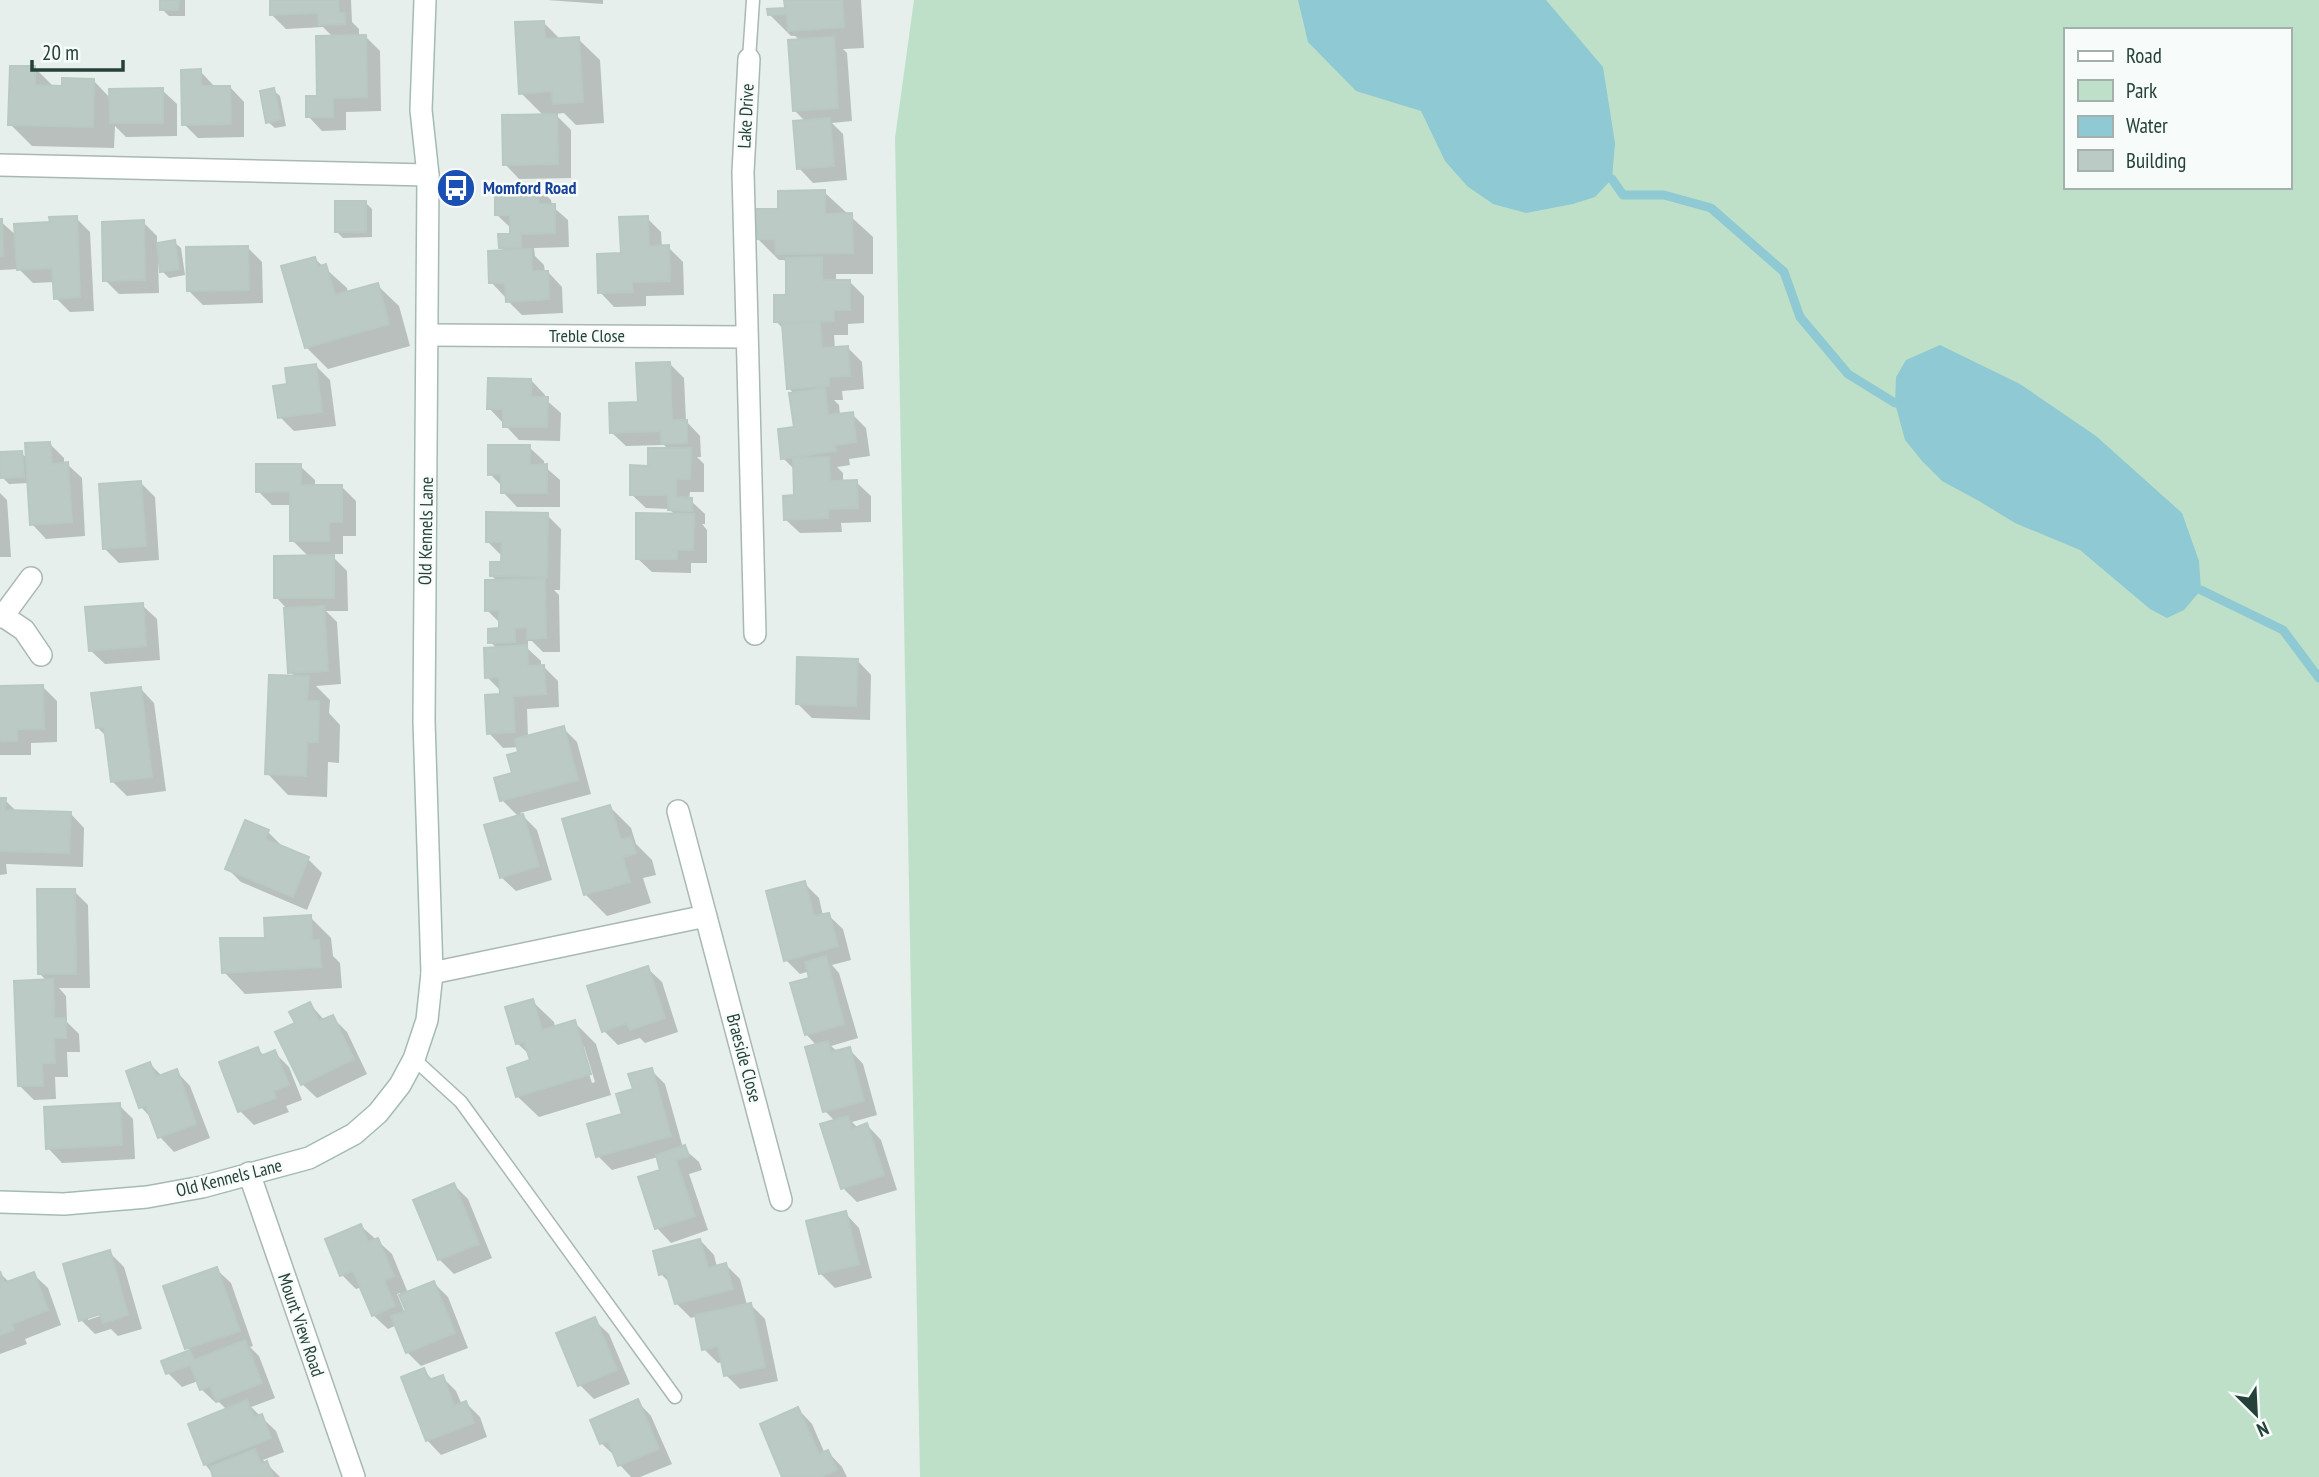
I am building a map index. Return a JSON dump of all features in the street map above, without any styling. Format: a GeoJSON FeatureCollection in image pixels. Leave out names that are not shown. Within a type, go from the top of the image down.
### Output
{"type":"FeatureCollection","features":[{"type":"Feature","properties":{"kind":"street","name":"Old Kennels Lane"},"geometry":{"type":"LineString","coordinates":[[0,1202],[64,1204],[147,1197],[202,1187],[309,1158],[354,1134],[378,1113],[400,1085],[414,1059],[427,1020],[432,973],[424,720],[428,335],[428,175],[422,110],[425,0]]}},
{"type":"Feature","properties":{"kind":"street","name":"Lake Drive"},"geometry":{"type":"LineString","coordinates":[[747,337],[743,172],[749,60]]}},
{"type":"Feature","properties":{"kind":"street"},"geometry":{"type":"LineString","coordinates":[[0,165],[428,175]]}},
{"type":"Feature","properties":{"kind":"street","name":"Treble Close"},"geometry":{"type":"LineString","coordinates":[[428,335],[747,337]]}},
{"type":"Feature","properties":{"kind":"street"},"geometry":{"type":"LineString","coordinates":[[747,337],[755,634]]}},
{"type":"Feature","properties":{"kind":"street"},"geometry":{"type":"LineString","coordinates":[[31,578],[2,617],[24,630],[41,656]]}},
{"type":"Feature","properties":{"kind":"street","name":"Braeside Close"},"geometry":{"type":"LineString","coordinates":[[678,811],[781,1200]]}},
{"type":"Feature","properties":{"kind":"street"},"geometry":{"type":"LineString","coordinates":[[432,973],[706,916]]}},
{"type":"Feature","properties":{"kind":"street","name":"Mount View Road"},"geometry":{"type":"LineString","coordinates":[[248,1173],[354,1477]]}},
{"type":"Feature","properties":{"kind":"lane"},"geometry":{"type":"LineString","coordinates":[[749,60],[753,0]]}},
{"type":"Feature","properties":{"kind":"lane"},"geometry":{"type":"LineString","coordinates":[[414,1059],[461,1102],[675,1398]]}},
{"type":"Feature","properties":{"kind":"green space"},"geometry":{"type":"Polygon","coordinates":[[[914,0],[2319,0],[2319,1477],[920,1477],[895,138],[914,0]]]}},
{"type":"Feature","properties":{"kind":"water"},"geometry":{"type":"Polygon","coordinates":[[[1298,0],[1546,0],[1603,67],[1615,143],[1612,179],[1595,197],[1573,204],[1526,213],[1493,204],[1467,186],[1445,161],[1421,111],[1356,91],[1308,42],[1298,0]]]}},
{"type":"Feature","properties":{"kind":"water"},"geometry":{"type":"Polygon","coordinates":[[[1940,345],[2020,384],[2096,436],[2182,513],[2199,561],[2201,590],[2184,610],[2167,618],[2150,609],[2080,550],[2015,523],[1942,481],[1922,461],[1905,440],[1895,403],[1896,377],[1906,360],[1940,345]]]}},
{"type":"Feature","properties":{"kind":"building"},"geometry":{"type":"Polygon","coordinates":[[[160,0],[179,0],[178,10],[160,10],[160,0]]]}},
{"type":"Feature","properties":{"kind":"building"},"geometry":{"type":"Polygon","coordinates":[[[270,0],[338,0],[339,13],[345,13],[345,24],[319,25],[318,13],[270,15],[270,0]]]}},
{"type":"Feature","properties":{"kind":"building"},"geometry":{"type":"Polygon","coordinates":[[[784,0],[842,0],[844,27],[788,31],[787,14],[768,15],[767,9],[785,8],[784,0]]]}},
{"type":"Feature","properties":{"kind":"building"},"geometry":{"type":"Polygon","coordinates":[[[544,21],[545,39],[579,37],[583,102],[553,104],[552,91],[519,94],[515,22],[544,21]]]}},
{"type":"Feature","properties":{"kind":"building"},"geometry":{"type":"Polygon","coordinates":[[[366,35],[367,97],[333,98],[333,117],[306,117],[306,96],[317,96],[316,36],[366,35]]]}},
{"type":"Feature","properties":{"kind":"building"},"geometry":{"type":"Polygon","coordinates":[[[834,37],[838,108],[793,111],[788,40],[834,37]]]}},
{"type":"Feature","properties":{"kind":"building"},"geometry":{"type":"Polygon","coordinates":[[[10,66],[35,66],[35,85],[62,86],[62,78],[94,79],[93,127],[8,125],[10,66]]]}},
{"type":"Feature","properties":{"kind":"building"},"geometry":{"type":"Polygon","coordinates":[[[201,69],[201,86],[230,86],[231,124],[182,125],[181,70],[201,69]]]}},
{"type":"Feature","properties":{"kind":"building"},"geometry":{"type":"Polygon","coordinates":[[[163,88],[163,123],[110,123],[109,89],[163,88]]]}},
{"type":"Feature","properties":{"kind":"building"},"geometry":{"type":"Polygon","coordinates":[[[274,88],[281,119],[266,123],[260,91],[274,88]]]}},
{"type":"Feature","properties":{"kind":"building"},"geometry":{"type":"Polygon","coordinates":[[[557,114],[558,164],[503,165],[502,115],[557,114]]]}},
{"type":"Feature","properties":{"kind":"building"},"geometry":{"type":"Polygon","coordinates":[[[830,118],[834,166],[797,169],[793,121],[830,118]]]}},
{"type":"Feature","properties":{"kind":"building"},"geometry":{"type":"Polygon","coordinates":[[[538,184],[539,204],[555,204],[555,233],[521,234],[521,247],[499,248],[498,234],[510,234],[510,215],[495,215],[495,185],[538,184]]]}},
{"type":"Feature","properties":{"kind":"building"},"geometry":{"type":"Polygon","coordinates":[[[825,190],[825,214],[852,213],[853,253],[776,254],[775,239],[756,239],[755,209],[778,209],[778,191],[825,190]]]}},
{"type":"Feature","properties":{"kind":"building"},"geometry":{"type":"Polygon","coordinates":[[[335,201],[366,201],[366,232],[335,232],[335,201]]]}},
{"type":"Feature","properties":{"kind":"building"},"geometry":{"type":"Polygon","coordinates":[[[77,216],[80,297],[54,299],[52,268],[17,270],[14,224],[50,222],[49,217],[77,216]]]}},
{"type":"Feature","properties":{"kind":"building"},"geometry":{"type":"Polygon","coordinates":[[[648,216],[649,246],[669,245],[670,281],[632,282],[633,292],[598,293],[597,254],[621,253],[619,217],[648,216]]]}},
{"type":"Feature","properties":{"kind":"building"},"geometry":{"type":"Polygon","coordinates":[[[2,219],[3,256],[0,256],[2,219]]]}},
{"type":"Feature","properties":{"kind":"building"},"geometry":{"type":"Polygon","coordinates":[[[144,220],[145,280],[103,281],[102,222],[144,220]]]}},
{"type":"Feature","properties":{"kind":"building"},"geometry":{"type":"Polygon","coordinates":[[[175,240],[179,269],[160,272],[157,243],[175,240]]]}},
{"type":"Feature","properties":{"kind":"building"},"geometry":{"type":"Polygon","coordinates":[[[248,246],[249,290],[187,291],[186,247],[248,246]]]}},
{"type":"Feature","properties":{"kind":"building"},"geometry":{"type":"Polygon","coordinates":[[[531,249],[532,271],[548,271],[549,299],[506,302],[505,283],[489,283],[488,251],[531,249]]]}},
{"type":"Feature","properties":{"kind":"building"},"geometry":{"type":"Polygon","coordinates":[[[315,257],[318,267],[326,264],[335,295],[378,283],[389,324],[305,348],[281,266],[315,257]]]}},
{"type":"Feature","properties":{"kind":"building"},"geometry":{"type":"Polygon","coordinates":[[[822,257],[822,280],[850,280],[850,310],[834,310],[834,321],[774,322],[774,295],[786,295],[786,258],[822,257]]]}},
{"type":"Feature","properties":{"kind":"building"},"geometry":{"type":"Polygon","coordinates":[[[820,322],[822,348],[848,346],[850,376],[829,377],[829,386],[787,389],[782,324],[820,322]]]}},
{"type":"Feature","properties":{"kind":"building"},"geometry":{"type":"Polygon","coordinates":[[[670,362],[672,420],[687,420],[687,443],[661,444],[661,431],[610,433],[609,403],[638,402],[636,363],[670,362]]]}},
{"type":"Feature","properties":{"kind":"building"},"geometry":{"type":"Polygon","coordinates":[[[316,364],[322,412],[278,418],[273,386],[287,384],[285,368],[316,364]]]}},
{"type":"Feature","properties":{"kind":"building"},"geometry":{"type":"Polygon","coordinates":[[[488,378],[531,379],[531,397],[548,397],[547,427],[503,427],[503,409],[487,409],[488,378]]]}},
{"type":"Feature","properties":{"kind":"building"},"geometry":{"type":"Polygon","coordinates":[[[825,388],[828,415],[853,412],[856,442],[835,445],[836,451],[781,459],[778,429],[794,427],[789,393],[825,388]]]}},
{"type":"Feature","properties":{"kind":"building"},"geometry":{"type":"Polygon","coordinates":[[[50,442],[52,464],[68,462],[72,522],[30,525],[25,443],[50,442]]]}},
{"type":"Feature","properties":{"kind":"building"},"geometry":{"type":"Polygon","coordinates":[[[488,445],[530,445],[530,465],[547,464],[547,493],[501,493],[501,474],[488,475],[488,445]]]}},
{"type":"Feature","properties":{"kind":"building"},"geometry":{"type":"Polygon","coordinates":[[[648,448],[691,448],[690,479],[676,479],[676,497],[692,498],[692,511],[668,510],[668,495],[630,495],[630,465],[648,466],[648,448]]]}},
{"type":"Feature","properties":{"kind":"building"},"geometry":{"type":"Polygon","coordinates":[[[22,451],[24,477],[1,478],[0,452],[22,451]]]}},
{"type":"Feature","properties":{"kind":"building"},"geometry":{"type":"Polygon","coordinates":[[[829,457],[830,481],[857,480],[858,508],[828,509],[828,518],[784,520],[783,496],[794,495],[793,458],[829,457]]]}},
{"type":"Feature","properties":{"kind":"building"},"geometry":{"type":"Polygon","coordinates":[[[256,464],[301,464],[301,485],[342,485],[342,522],[329,522],[329,541],[290,541],[290,491],[256,492],[256,464]]]}},
{"type":"Feature","properties":{"kind":"building"},"geometry":{"type":"Polygon","coordinates":[[[141,481],[146,546],[103,549],[99,484],[141,481]]]}},
{"type":"Feature","properties":{"kind":"building"},"geometry":{"type":"Polygon","coordinates":[[[486,512],[548,513],[547,577],[490,576],[490,562],[501,562],[502,542],[486,542],[486,512]]]}},
{"type":"Feature","properties":{"kind":"building"},"geometry":{"type":"Polygon","coordinates":[[[636,513],[694,514],[693,550],[677,550],[677,559],[636,559],[636,513]]]}},
{"type":"Feature","properties":{"kind":"building"},"geometry":{"type":"Polygon","coordinates":[[[334,555],[334,598],[274,598],[274,556],[334,555]]]}},
{"type":"Feature","properties":{"kind":"building"},"geometry":{"type":"Polygon","coordinates":[[[545,579],[546,638],[527,639],[527,627],[515,628],[515,642],[488,643],[488,629],[499,628],[499,610],[485,611],[485,580],[545,579]]]}},
{"type":"Feature","properties":{"kind":"building"},"geometry":{"type":"Polygon","coordinates":[[[143,603],[146,646],[89,651],[85,607],[143,603]]]}},
{"type":"Feature","properties":{"kind":"building"},"geometry":{"type":"Polygon","coordinates":[[[324,606],[328,671],[288,673],[284,608],[324,606]]]}},
{"type":"Feature","properties":{"kind":"building"},"geometry":{"type":"Polygon","coordinates":[[[527,645],[528,666],[544,665],[546,694],[513,696],[515,732],[487,734],[485,695],[500,694],[499,677],[485,678],[484,648],[527,645]]]}},
{"type":"Feature","properties":{"kind":"building"},"geometry":{"type":"Polygon","coordinates":[[[797,657],[858,659],[856,706],[796,704],[797,657]]]}},
{"type":"Feature","properties":{"kind":"building"},"geometry":{"type":"Polygon","coordinates":[[[269,675],[309,676],[307,701],[319,701],[318,742],[307,742],[306,776],[265,774],[269,675]]]}},
{"type":"Feature","properties":{"kind":"building"},"geometry":{"type":"Polygon","coordinates":[[[43,685],[44,729],[17,729],[17,741],[0,741],[0,686],[43,685]]]}},
{"type":"Feature","properties":{"kind":"building"},"geometry":{"type":"Polygon","coordinates":[[[141,687],[152,777],[111,782],[104,727],[96,728],[91,693],[141,687]]]}},
{"type":"Feature","properties":{"kind":"building"},"geometry":{"type":"Polygon","coordinates":[[[564,726],[578,780],[500,801],[494,778],[512,773],[507,755],[518,752],[515,739],[564,726]]]}},
{"type":"Feature","properties":{"kind":"building"},"geometry":{"type":"Polygon","coordinates":[[[0,798],[6,798],[5,810],[71,812],[69,853],[0,851],[0,798]]]}},
{"type":"Feature","properties":{"kind":"building"},"geometry":{"type":"Polygon","coordinates":[[[610,805],[621,840],[631,837],[636,853],[623,857],[630,882],[584,895],[562,819],[610,805]]]}},
{"type":"Feature","properties":{"kind":"building"},"geometry":{"type":"Polygon","coordinates":[[[523,814],[539,866],[500,878],[484,825],[523,814]]]}},
{"type":"Feature","properties":{"kind":"building"},"geometry":{"type":"Polygon","coordinates":[[[245,820],[269,830],[265,839],[309,857],[293,897],[225,869],[245,820]]]}},
{"type":"Feature","properties":{"kind":"building"},"geometry":{"type":"Polygon","coordinates":[[[805,881],[814,916],[829,913],[838,946],[784,961],[766,891],[805,881]]]}},
{"type":"Feature","properties":{"kind":"building"},"geometry":{"type":"Polygon","coordinates":[[[37,889],[75,889],[76,974],[38,974],[37,889]]]}},
{"type":"Feature","properties":{"kind":"building"},"geometry":{"type":"Polygon","coordinates":[[[311,915],[312,940],[319,940],[321,967],[222,973],[220,938],[265,938],[264,918],[311,915]]]}},
{"type":"Feature","properties":{"kind":"building"},"geometry":{"type":"Polygon","coordinates":[[[826,956],[844,1024],[805,1035],[790,983],[809,978],[805,962],[826,956]]]}},
{"type":"Feature","properties":{"kind":"building"},"geometry":{"type":"Polygon","coordinates":[[[648,966],[665,1018],[630,1030],[627,1023],[602,1032],[587,986],[648,966]]]}},
{"type":"Feature","properties":{"kind":"building"},"geometry":{"type":"Polygon","coordinates":[[[53,979],[54,1018],[66,1018],[66,1038],[54,1038],[55,1063],[42,1063],[43,1086],[18,1086],[14,981],[53,979]]]}},
{"type":"Feature","properties":{"kind":"building"},"geometry":{"type":"Polygon","coordinates":[[[533,999],[542,1030],[575,1020],[591,1074],[516,1097],[507,1068],[530,1060],[524,1042],[516,1044],[505,1007],[533,999]]]}},
{"type":"Feature","properties":{"kind":"building"},"geometry":{"type":"Polygon","coordinates":[[[310,1002],[319,1021],[333,1015],[354,1059],[301,1085],[275,1032],[295,1023],[289,1012],[310,1002]]]}},
{"type":"Feature","properties":{"kind":"building"},"geometry":{"type":"Polygon","coordinates":[[[828,1041],[831,1052],[850,1047],[864,1101],[823,1112],[805,1047],[828,1041]]]}},
{"type":"Feature","properties":{"kind":"building"},"geometry":{"type":"Polygon","coordinates":[[[258,1047],[261,1056],[275,1050],[289,1085],[273,1091],[276,1098],[238,1112],[219,1062],[258,1047]]]}},
{"type":"Feature","properties":{"kind":"building"},"geometry":{"type":"Polygon","coordinates":[[[150,1062],[156,1077],[177,1069],[196,1124],[158,1138],[146,1106],[139,1108],[126,1071],[150,1062]]]}},
{"type":"Feature","properties":{"kind":"building"},"geometry":{"type":"Polygon","coordinates":[[[652,1068],[671,1136],[596,1157],[587,1124],[622,1114],[616,1094],[633,1089],[628,1074],[652,1068]]]}},
{"type":"Feature","properties":{"kind":"building"},"geometry":{"type":"Polygon","coordinates":[[[120,1103],[122,1145],[46,1149],[44,1107],[120,1103]]]}},
{"type":"Feature","properties":{"kind":"building"},"geometry":{"type":"Polygon","coordinates":[[[848,1116],[852,1129],[867,1123],[884,1175],[841,1189],[820,1124],[848,1116]]]}},
{"type":"Feature","properties":{"kind":"building"},"geometry":{"type":"Polygon","coordinates":[[[685,1145],[689,1156],[676,1160],[695,1216],[655,1229],[638,1177],[660,1170],[656,1155],[685,1145]]]}},
{"type":"Feature","properties":{"kind":"building"},"geometry":{"type":"Polygon","coordinates":[[[454,1183],[479,1244],[438,1260],[413,1200],[454,1183]]]}},
{"type":"Feature","properties":{"kind":"building"},"geometry":{"type":"Polygon","coordinates":[[[846,1211],[859,1264],[819,1274],[806,1221],[846,1211]]]}},
{"type":"Feature","properties":{"kind":"building"},"geometry":{"type":"Polygon","coordinates":[[[361,1224],[368,1242],[378,1238],[394,1276],[384,1280],[395,1306],[372,1316],[353,1271],[340,1276],[325,1239],[361,1224]]]}},
{"type":"Feature","properties":{"kind":"building"},"geometry":{"type":"Polygon","coordinates":[[[700,1239],[708,1268],[726,1263],[733,1289],[675,1304],[666,1273],[659,1275],[653,1251],[700,1239]]]}},
{"type":"Feature","properties":{"kind":"building"},"geometry":{"type":"Polygon","coordinates":[[[110,1250],[128,1315],[103,1323],[100,1314],[79,1321],[63,1264],[110,1250]]]}},
{"type":"Feature","properties":{"kind":"building"},"geometry":{"type":"Polygon","coordinates":[[[217,1267],[240,1331],[185,1349],[163,1286],[217,1267]]]}},
{"type":"Feature","properties":{"kind":"building"},"geometry":{"type":"Polygon","coordinates":[[[0,1271],[4,1283],[34,1272],[48,1310],[12,1324],[14,1330],[0,1335],[0,1271]]]}},
{"type":"Feature","properties":{"kind":"building"},"geometry":{"type":"Polygon","coordinates":[[[434,1281],[455,1333],[406,1353],[391,1316],[406,1311],[399,1295],[434,1281]]]}},
{"type":"Feature","properties":{"kind":"building"},"geometry":{"type":"Polygon","coordinates":[[[751,1303],[765,1367],[724,1376],[718,1346],[702,1350],[695,1315],[751,1303]]]}},
{"type":"Feature","properties":{"kind":"building"},"geometry":{"type":"Polygon","coordinates":[[[595,1317],[617,1370],[578,1386],[556,1333],[595,1317]]]}},
{"type":"Feature","properties":{"kind":"building"},"geometry":{"type":"Polygon","coordinates":[[[245,1340],[262,1383],[216,1401],[210,1386],[200,1390],[190,1365],[166,1374],[161,1361],[190,1350],[194,1360],[245,1340]]]}},
{"type":"Feature","properties":{"kind":"building"},"geometry":{"type":"Polygon","coordinates":[[[424,1368],[429,1380],[443,1375],[454,1406],[466,1401],[474,1423],[426,1441],[401,1377],[424,1368]]]}},
{"type":"Feature","properties":{"kind":"building"},"geometry":{"type":"Polygon","coordinates":[[[638,1399],[659,1449],[618,1466],[608,1441],[600,1444],[590,1420],[638,1399]]]}},
{"type":"Feature","properties":{"kind":"building"},"geometry":{"type":"Polygon","coordinates":[[[247,1400],[254,1417],[262,1414],[271,1438],[204,1465],[188,1424],[247,1400]]]}},
{"type":"Feature","properties":{"kind":"building"},"geometry":{"type":"Polygon","coordinates":[[[798,1407],[819,1454],[828,1450],[837,1470],[821,1477],[782,1477],[760,1424],[798,1407]]]}},
{"type":"Feature","properties":{"kind":"building"},"geometry":{"type":"Polygon","coordinates":[[[255,1449],[261,1464],[267,1461],[273,1477],[213,1477],[210,1467],[255,1449]]]}},
{"type":"Feature","properties":{"kind":"waterway"},"geometry":{"type":"LineString","coordinates":[[1612,179],[1623,195],[1664,195],[1711,208],[1784,272],[1800,317],[1848,374],[1895,403]]}},
{"type":"Feature","properties":{"kind":"waterway"},"geometry":{"type":"LineString","coordinates":[[2201,590],[2283,630],[2319,678]]}},
{"type":"Feature","properties":{"kind":"place","name":"Momford Road"},"geometry":{"type":"Point","coordinates":[456,188]}}]}
